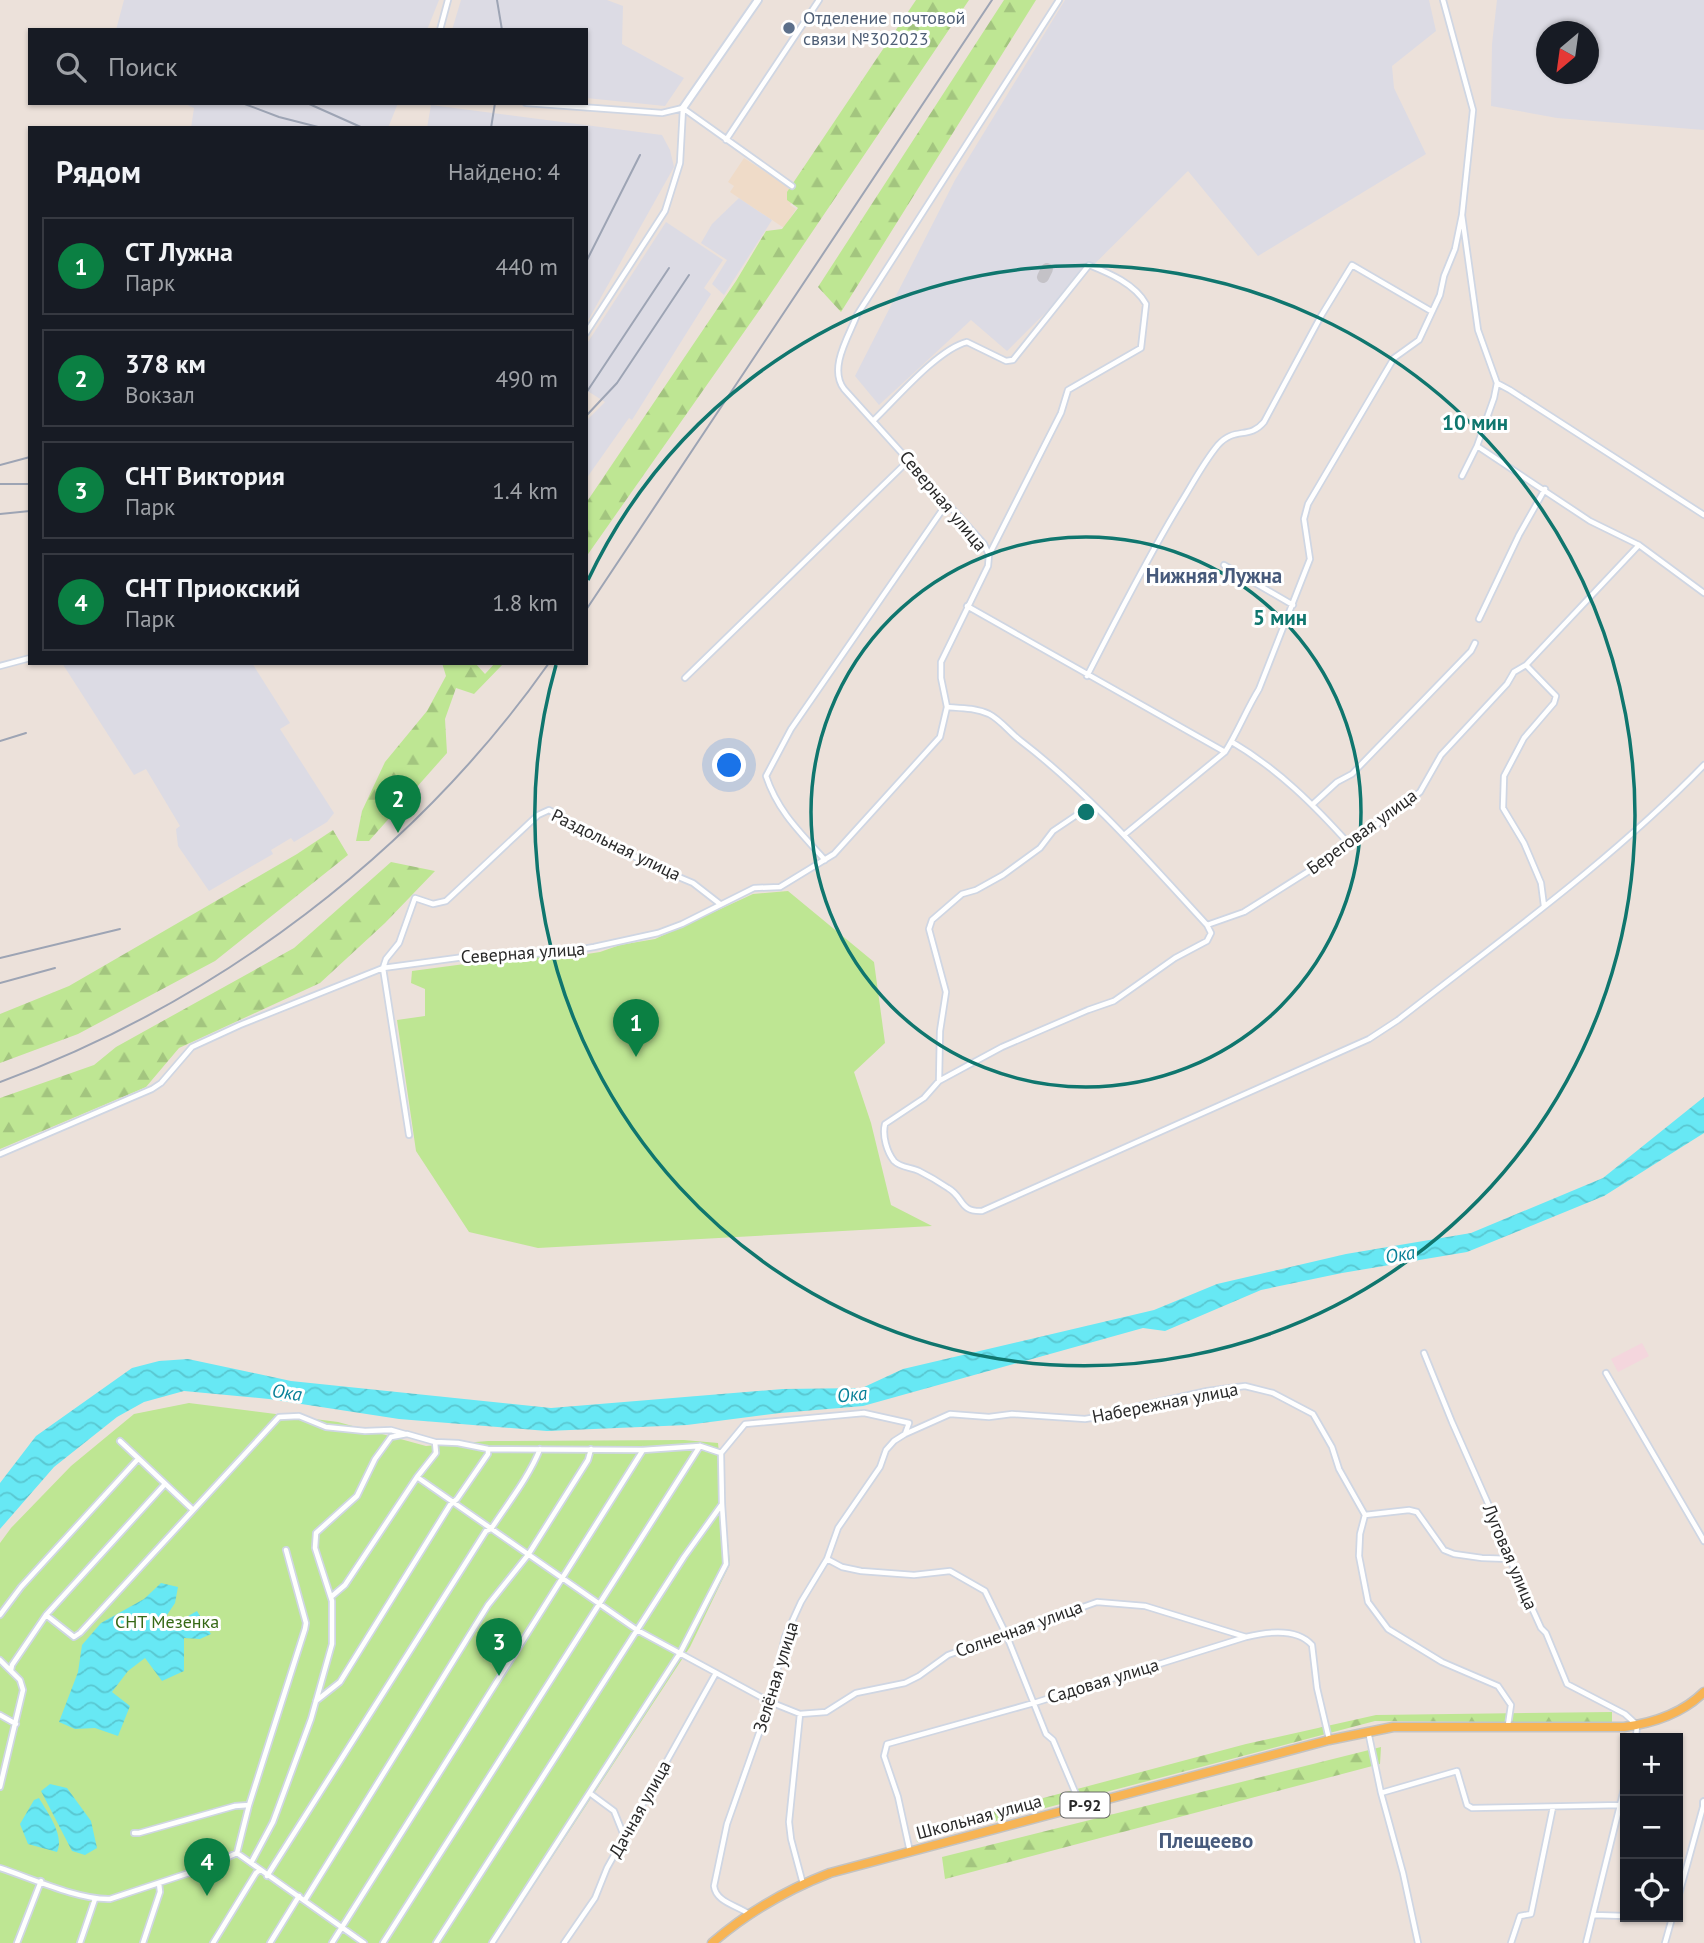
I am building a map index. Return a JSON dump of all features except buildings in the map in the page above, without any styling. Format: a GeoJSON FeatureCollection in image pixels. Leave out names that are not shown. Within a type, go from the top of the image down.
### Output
{"type":"FeatureCollection","features":[{"type":"Feature","properties":{"kind":"main road","name":"Р-92"},"geometry":{"type":"LineString","coordinates":[[1368,1731],[1393,1727],[1637,1725],[1655,1722],[1670,1715],[1704,1692]]}},
{"type":"Feature","properties":{"kind":"main road","name":"Школьная улица"},"geometry":{"type":"LineString","coordinates":[[803,1884],[830,1873],[1368,1731]]}},
{"type":"Feature","properties":{"kind":"main road","name":"Р-92"},"geometry":{"type":"LineString","coordinates":[[712,1943],[748,1913],[803,1884]]}},
{"type":"Feature","properties":{"kind":"street"},"geometry":{"type":"LineString","coordinates":[[441,28],[448,0]]}},
{"type":"Feature","properties":{"kind":"street"},"geometry":{"type":"LineString","coordinates":[[588,330],[665,211],[680,163],[683,108],[758,0]]}},
{"type":"Feature","properties":{"kind":"street"},"geometry":{"type":"LineString","coordinates":[[726,140],[819,0]]}},
{"type":"Feature","properties":{"kind":"street","name":"Северная улица"},"geometry":{"type":"LineString","coordinates":[[0,1154],[152,1089],[161,1083],[192,1047],[383,968],[479,955],[559,953],[658,933],[754,888],[779,887],[825,860],[843,844],[940,737],[947,707],[941,678],[941,662],[988,566],[989,555],[984,544],[839,382],[837,374],[857,315],[1059,0]]}},
{"type":"Feature","properties":{"kind":"street"},"geometry":{"type":"LineString","coordinates":[[1124,835],[1225,752],[1232,742],[1259,689],[1310,559],[1304,519],[1308,504],[1394,358],[1419,340],[1440,295],[1455,249],[1462,215],[1472,110],[1443,0]]}},
{"type":"Feature","properties":{"kind":"street"},"geometry":{"type":"LineString","coordinates":[[553,105],[662,113],[683,108]]}},
{"type":"Feature","properties":{"kind":"street"},"geometry":{"type":"LineString","coordinates":[[683,108],[792,186]]}},
{"type":"Feature","properties":{"kind":"street"},"geometry":{"type":"LineString","coordinates":[[1462,215],[1478,330],[1497,383],[1477,446],[1462,476]]}},
{"type":"Feature","properties":{"kind":"street"},"geometry":{"type":"LineString","coordinates":[[874,420],[934,362],[959,344],[967,342],[1006,361],[1018,356],[1089,265],[1116,276],[1143,299],[1146,304],[1141,348],[1068,390],[1060,413],[989,555]]}},
{"type":"Feature","properties":{"kind":"street"},"geometry":{"type":"LineString","coordinates":[[1087,676],[1152,550],[1192,484],[1226,438],[1257,430],[1264,422],[1352,265],[1431,311]]}},
{"type":"Feature","properties":{"kind":"street"},"geometry":{"type":"LineString","coordinates":[[1497,383],[1704,515]]}},
{"type":"Feature","properties":{"kind":"street"},"geometry":{"type":"LineString","coordinates":[[1477,446],[1590,521],[1639,545],[1704,593]]}},
{"type":"Feature","properties":{"kind":"street"},"geometry":{"type":"LineString","coordinates":[[685,678],[909,460]]}},
{"type":"Feature","properties":{"kind":"street"},"geometry":{"type":"LineString","coordinates":[[1479,619],[1518,535],[1545,489]]}},
{"type":"Feature","properties":{"kind":"street"},"geometry":{"type":"LineString","coordinates":[[825,860],[782,812],[773,797],[766,776],[791,729],[947,503]]}},
{"type":"Feature","properties":{"kind":"street"},"geometry":{"type":"LineString","coordinates":[[1545,906],[1541,883],[1524,844],[1503,808],[1504,776],[1524,738],[1554,703],[1556,696],[1526,665],[1639,545]]}},
{"type":"Feature","properties":{"kind":"street"},"geometry":{"type":"LineString","coordinates":[[1224,565],[1293,605]]}},
{"type":"Feature","properties":{"kind":"street"},"geometry":{"type":"LineString","coordinates":[[967,606],[1225,752]]}},
{"type":"Feature","properties":{"kind":"street"},"geometry":{"type":"LineString","coordinates":[[1313,804],[1337,782],[1352,774],[1471,651],[1475,643]]}},
{"type":"Feature","properties":{"kind":"street"},"geometry":{"type":"LineString","coordinates":[[0,666],[28,658]]}},
{"type":"Feature","properties":{"kind":"street","name":"Береговая улица"},"geometry":{"type":"LineString","coordinates":[[1207,925],[1244,912],[1350,845],[1420,792],[1441,755],[1507,684],[1514,672],[1526,665]]}},
{"type":"Feature","properties":{"kind":"street"},"geometry":{"type":"LineString","coordinates":[[947,707],[977,709],[992,715],[1055,767],[1124,835],[1207,925],[1211,933],[1207,941],[1175,958],[1114,1001],[1002,1047],[939,1081],[924,1098],[885,1124],[884,1135],[890,1155],[897,1164],[916,1170],[951,1189],[966,1209],[982,1211],[1369,1039],[1398,1020],[1605,858],[1653,817],[1704,765]]}},
{"type":"Feature","properties":{"kind":"street"},"geometry":{"type":"LineString","coordinates":[[1232,742],[1261,759],[1313,804],[1350,845]]}},
{"type":"Feature","properties":{"kind":"street"},"geometry":{"type":"LineString","coordinates":[[939,1081],[940,1031],[946,992],[929,929],[932,920],[962,894],[976,890],[1003,875],[1040,848],[1053,831],[1093,804]]}},
{"type":"Feature","properties":{"kind":"street","name":"Раздольная улица"},"geometry":{"type":"LineString","coordinates":[[383,968],[386,959],[399,943],[415,898],[433,904],[446,901],[538,815],[549,810],[650,865],[693,883],[720,904]]}},
{"type":"Feature","properties":{"kind":"street"},"geometry":{"type":"LineString","coordinates":[[383,968],[408,1135]]}},
{"type":"Feature","properties":{"kind":"street","name":"Луговая улица"},"geometry":{"type":"LineString","coordinates":[[1424,1353],[1451,1422],[1494,1517],[1497,1533],[1567,1685],[1625,1714],[1637,1725]]}},
{"type":"Feature","properties":{"kind":"street"},"geometry":{"type":"LineString","coordinates":[[1606,1373],[1704,1541]]}},
{"type":"Feature","properties":{"kind":"street","name":"Набережная улица"},"geometry":{"type":"LineString","coordinates":[[894,1441],[950,1413],[989,1417],[1012,1414],[1085,1419],[1121,1413],[1131,1408],[1207,1391],[1245,1386],[1273,1393],[1314,1414],[1365,1515]]}},
{"type":"Feature","properties":{"kind":"street"},"geometry":{"type":"LineString","coordinates":[[492,1943],[680,1653],[726,1564],[721,1453],[745,1424],[863,1413],[909,1423],[905,1434]]}},
{"type":"Feature","properties":{"kind":"street"},"geometry":{"type":"LineString","coordinates":[[47,1615],[74,1637],[80,1633],[279,1417],[299,1416],[326,1427],[365,1431],[391,1430],[435,1442],[488,1449],[643,1450],[700,1446],[721,1453]]}},
{"type":"Feature","properties":{"kind":"street"},"geometry":{"type":"LineString","coordinates":[[251,1863],[273,1822],[316,1701],[332,1644],[331,1597],[315,1548],[316,1533],[357,1496],[375,1459],[391,1437],[407,1434]]}},
{"type":"Feature","properties":{"kind":"street"},"geometry":{"type":"LineString","coordinates":[[120,1441],[192,1509]]}},
{"type":"Feature","properties":{"kind":"street","name":"Зелёная улица"},"geometry":{"type":"LineString","coordinates":[[748,1913],[719,1899],[713,1886],[727,1824],[771,1702],[785,1636],[801,1602],[827,1559],[838,1528],[894,1441]]}},
{"type":"Feature","properties":{"kind":"street"},"geometry":{"type":"LineString","coordinates":[[331,1597],[345,1585],[436,1453],[435,1442]]}},
{"type":"Feature","properties":{"kind":"street"},"geometry":{"type":"LineString","coordinates":[[383,1943],[700,1446]]}},
{"type":"Feature","properties":{"kind":"street"},"geometry":{"type":"LineString","coordinates":[[267,1876],[418,1636],[535,1461],[540,1448]]}},
{"type":"Feature","properties":{"kind":"street"},"geometry":{"type":"LineString","coordinates":[[316,1701],[340,1682],[453,1503],[488,1454],[488,1449]]}},
{"type":"Feature","properties":{"kind":"street"},"geometry":{"type":"LineString","coordinates":[[305,1900],[488,1605],[528,1555],[589,1460],[591,1449]]}},
{"type":"Feature","properties":{"kind":"street"},"geometry":{"type":"LineString","coordinates":[[332,1943],[643,1450]]}},
{"type":"Feature","properties":{"kind":"street"},"geometry":{"type":"LineString","coordinates":[[0,1615],[138,1459]]}},
{"type":"Feature","properties":{"kind":"street"},"geometry":{"type":"LineString","coordinates":[[417,1477],[636,1630],[771,1702],[800,1714],[789,1822],[803,1884]]}},
{"type":"Feature","properties":{"kind":"street"},"geometry":{"type":"LineString","coordinates":[[11,1670],[47,1615],[164,1484]]}},
{"type":"Feature","properties":{"kind":"street"},"geometry":{"type":"LineString","coordinates":[[436,1943],[636,1630],[722,1504]]}},
{"type":"Feature","properties":{"kind":"street"},"geometry":{"type":"LineString","coordinates":[[1508,1725],[1511,1704],[1499,1686],[1442,1662],[1388,1629],[1368,1602],[1359,1556],[1360,1534],[1365,1515],[1409,1510],[1417,1513],[1444,1550],[1482,1558],[1510,1559]]}},
{"type":"Feature","properties":{"kind":"street"},"geometry":{"type":"LineString","coordinates":[[237,1853],[249,1805],[306,1623],[286,1550]]}},
{"type":"Feature","properties":{"kind":"street"},"geometry":{"type":"LineString","coordinates":[[827,1559],[842,1567],[861,1571],[914,1575],[955,1572],[985,1591],[1006,1634],[1046,1734],[1053,1740],[1081,1807]]}},
{"type":"Feature","properties":{"kind":"street","name":"Солнечная улица"},"geometry":{"type":"LineString","coordinates":[[800,1714],[826,1712],[856,1693],[905,1683],[948,1655],[1097,1602],[1145,1606],[1246,1637]]}},
{"type":"Feature","properties":{"kind":"street","name":"Садовая улица"},"geometry":{"type":"LineString","coordinates":[[910,1852],[898,1797],[884,1756],[887,1744],[1034,1703],[1246,1637],[1273,1632],[1308,1641],[1313,1651],[1317,1688],[1329,1740]]}},
{"type":"Feature","properties":{"kind":"street"},"geometry":{"type":"LineString","coordinates":[[0,1660],[20,1680],[23,1690],[0,1787]]}},
{"type":"Feature","properties":{"kind":"street","name":"Дачная улица"},"geometry":{"type":"LineString","coordinates":[[564,1943],[595,1898],[607,1868],[716,1673]]}},
{"type":"Feature","properties":{"kind":"street"},"geometry":{"type":"LineString","coordinates":[[0,1715],[16,1724]]}},
{"type":"Feature","properties":{"kind":"street"},"geometry":{"type":"LineString","coordinates":[[1636,1733],[1637,1725]]}},
{"type":"Feature","properties":{"kind":"street"},"geometry":{"type":"LineString","coordinates":[[1368,1731],[1418,1943]]}},
{"type":"Feature","properties":{"kind":"street"},"geometry":{"type":"LineString","coordinates":[[1381,1793],[1457,1771],[1467,1805],[1472,1808],[1620,1805]]}},
{"type":"Feature","properties":{"kind":"street"},"geometry":{"type":"LineString","coordinates":[[591,1794],[614,1811],[625,1836]]}},
{"type":"Feature","properties":{"kind":"street"},"geometry":{"type":"LineString","coordinates":[[134,1833],[235,1806],[249,1805]]}},
{"type":"Feature","properties":{"kind":"street"},"geometry":{"type":"LineString","coordinates":[[1683,1880],[1704,1806]]}},
{"type":"Feature","properties":{"kind":"street"},"geometry":{"type":"LineString","coordinates":[[1511,1943],[1520,1916],[1531,1913],[1553,1808]]}},
{"type":"Feature","properties":{"kind":"street"},"geometry":{"type":"LineString","coordinates":[[1586,1943],[1620,1809]]}},
{"type":"Feature","properties":{"kind":"street"},"geometry":{"type":"LineString","coordinates":[[237,1853],[364,1943]]}},
{"type":"Feature","properties":{"kind":"street"},"geometry":{"type":"LineString","coordinates":[[0,1868],[95,1899],[110,1899],[201,1869],[237,1853]]}},
{"type":"Feature","properties":{"kind":"street"},"geometry":{"type":"LineString","coordinates":[[212,1943],[256,1873],[261,1870]]}},
{"type":"Feature","properties":{"kind":"street"},"geometry":{"type":"LineString","coordinates":[[17,1943],[41,1881]]}},
{"type":"Feature","properties":{"kind":"street"},"geometry":{"type":"LineString","coordinates":[[143,1943],[160,1892],[159,1883]]}},
{"type":"Feature","properties":{"kind":"street"},"geometry":{"type":"LineString","coordinates":[[270,1943],[299,1896]]}},
{"type":"Feature","properties":{"kind":"street"},"geometry":{"type":"LineString","coordinates":[[80,1943],[95,1899]]}},
{"type":"Feature","properties":{"kind":"street"},"geometry":{"type":"LineString","coordinates":[[1594,1915],[1620,1916]]}},
{"type":"Feature","properties":{"kind":"street"},"geometry":{"type":"LineString","coordinates":[[1665,1943],[1671,1922]]}},
{"type":"Feature","properties":{"kind":"shaded area"},"geometry":{"type":"Polygon","coordinates":[[[124,0],[439,0],[428,28],[117,28],[124,0]]]}},
{"type":"Feature","properties":{"kind":"shaded area"},"geometry":{"type":"Polygon","coordinates":[[[461,0],[607,0],[623,6],[622,44],[684,78],[665,106],[588,98],[588,28],[453,28],[461,0]]]}},
{"type":"Feature","properties":{"kind":"shaded area"},"geometry":{"type":"Polygon","coordinates":[[[1065,0],[1429,0],[1436,31],[1392,66],[1394,88],[1426,154],[1258,256],[1188,171],[1007,351],[971,320],[879,405],[855,376],[955,180],[1065,0]]]}},
{"type":"Feature","properties":{"kind":"shaded area"},"geometry":{"type":"Polygon","coordinates":[[[1497,0],[1704,0],[1704,130],[1557,118],[1491,106],[1492,44],[1497,0]]]}},
{"type":"Feature","properties":{"kind":"shaded area"},"geometry":{"type":"Polygon","coordinates":[[[187,105],[397,105],[389,126],[191,126],[194,108],[187,105]]]}},
{"type":"Feature","properties":{"kind":"shaded area"},"geometry":{"type":"Polygon","coordinates":[[[431,105],[662,135],[670,150],[674,167],[588,320],[588,126],[427,126],[431,105]]]}},
{"type":"Feature","properties":{"kind":"shaded area"},"geometry":{"type":"Polygon","coordinates":[[[744,158],[798,193],[790,205],[796,209],[784,228],[730,192],[734,186],[728,182],[744,158]]]}},
{"type":"Feature","properties":{"kind":"shaded area"},"geometry":{"type":"Polygon","coordinates":[[[739,198],[772,220],[724,295],[712,284],[727,260],[701,243],[712,224],[739,198]]]}},
{"type":"Feature","properties":{"kind":"shaded area"},"geometry":{"type":"Polygon","coordinates":[[[666,222],[723,260],[704,288],[711,294],[632,420],[629,418],[588,476],[588,419],[605,402],[588,391],[588,342],[666,222]]]}},
{"type":"Feature","properties":{"kind":"shaded area"},"geometry":{"type":"Polygon","coordinates":[[[63,665],[253,665],[290,723],[280,729],[334,813],[327,822],[294,842],[291,838],[271,850],[273,854],[209,891],[178,846],[176,829],[180,826],[146,769],[134,775],[63,665]]]}},
{"type":"Feature","properties":{"kind":"shaded area"},"geometry":{"type":"Polygon","coordinates":[[[1642,1343],[1649,1356],[1618,1372],[1611,1359],[1642,1343]]]}},
{"type":"Feature","properties":{"kind":"green space"},"geometry":{"type":"Polygon","coordinates":[[[916,0],[969,0],[756,315],[588,554],[588,500],[736,281],[766,231],[782,229],[798,208],[787,200],[787,192],[916,0]]]}},
{"type":"Feature","properties":{"kind":"green space"},"geometry":{"type":"Polygon","coordinates":[[[1004,0],[1036,0],[841,312],[818,287],[1004,0]]]}},
{"type":"Feature","properties":{"kind":"green space"},"geometry":{"type":"Polygon","coordinates":[[[443,665],[477,665],[485,674],[493,665],[502,665],[474,694],[456,688],[445,719],[447,753],[369,841],[356,841],[362,811],[385,762],[427,711],[446,676],[443,665]]]}},
{"type":"Feature","properties":{"kind":"green space"},"geometry":{"type":"Polygon","coordinates":[[[333,830],[348,855],[215,961],[78,1034],[0,1063],[0,1014],[69,986],[297,854],[333,830]]]}},
{"type":"Feature","properties":{"kind":"green space"},"geometry":{"type":"Polygon","coordinates":[[[391,862],[435,871],[385,923],[320,983],[179,1048],[146,1087],[0,1149],[0,1098],[94,1065],[116,1047],[294,948],[391,862]]]}},
{"type":"Feature","properties":{"kind":"green space"},"geometry":{"type":"Polygon","coordinates":[[[788,891],[874,962],[885,1043],[854,1072],[871,1123],[891,1205],[932,1226],[538,1248],[469,1232],[416,1151],[397,1020],[425,1016],[425,989],[411,983],[412,971],[518,957],[568,957],[600,952],[620,945],[655,939],[753,894],[788,891]]]}},
{"type":"Feature","properties":{"kind":"green space","name":"СНТ Мезенка"},"geometry":{"type":"Polygon","coordinates":[[[189,1403],[338,1422],[426,1446],[488,1441],[684,1440],[718,1443],[730,1564],[690,1647],[496,1943],[0,1943],[0,1543],[71,1466],[134,1414],[189,1403]]]}},
{"type":"Feature","properties":{"kind":"green space"},"geometry":{"type":"Polygon","coordinates":[[[1612,1712],[1612,1723],[1375,1721],[917,1842],[916,1832],[1246,1744],[1376,1715],[1612,1712]]]}},
{"type":"Feature","properties":{"kind":"green space"},"geometry":{"type":"Polygon","coordinates":[[[1381,1747],[1380,1764],[945,1879],[942,1857],[1381,1747]]]}},
{"type":"Feature","properties":{"kind":"water","name":"Ока"},"geometry":{"type":"Polygon","coordinates":[[[1704,1097],[1704,1133],[1604,1196],[1467,1252],[1261,1290],[1165,1331],[1143,1328],[863,1406],[687,1425],[547,1431],[399,1419],[269,1399],[184,1391],[144,1402],[117,1417],[54,1467],[0,1529],[0,1483],[36,1436],[132,1368],[159,1361],[188,1359],[291,1381],[551,1408],[783,1389],[862,1388],[903,1369],[1154,1310],[1217,1284],[1346,1254],[1471,1233],[1603,1178],[1704,1097]]]}},
{"type":"Feature","properties":{"kind":"water"},"geometry":{"type":"Polygon","coordinates":[[[161,1583],[178,1587],[175,1603],[161,1624],[169,1627],[197,1611],[211,1634],[200,1639],[184,1638],[184,1671],[162,1681],[145,1658],[128,1671],[112,1692],[130,1706],[118,1736],[95,1728],[75,1729],[59,1722],[78,1672],[82,1645],[101,1623],[144,1599],[161,1583]]]}},
{"type":"Feature","properties":{"kind":"water"},"geometry":{"type":"Polygon","coordinates":[[[50,1784],[67,1788],[91,1821],[97,1848],[85,1855],[72,1851],[41,1791],[50,1784]]]}},
{"type":"Feature","properties":{"kind":"water"},"geometry":{"type":"Polygon","coordinates":[[[39,1798],[57,1831],[57,1852],[28,1844],[20,1824],[34,1800],[39,1798]]]}},
{"type":"Feature","properties":{"kind":"taxiway"},"geometry":{"type":"LineString","coordinates":[[1043,277],[1047,269]]}},
{"type":"Feature","properties":{"kind":"railway"},"geometry":{"type":"LineString","coordinates":[[497,0],[502,28]]}},
{"type":"Feature","properties":{"kind":"railway"},"geometry":{"type":"LineString","coordinates":[[588,607],[992,0]]}},
{"type":"Feature","properties":{"kind":"railway"},"geometry":{"type":"LineString","coordinates":[[247,105],[314,126]]}},
{"type":"Feature","properties":{"kind":"railway"},"geometry":{"type":"LineString","coordinates":[[311,105],[359,126]]}},
{"type":"Feature","properties":{"kind":"railway"},"geometry":{"type":"LineString","coordinates":[[491,126],[495,105]]}},
{"type":"Feature","properties":{"kind":"railway"},"geometry":{"type":"LineString","coordinates":[[588,258],[640,155]]}},
{"type":"Feature","properties":{"kind":"railway"},"geometry":{"type":"LineString","coordinates":[[588,390],[669,268]]}},
{"type":"Feature","properties":{"kind":"railway"},"geometry":{"type":"LineString","coordinates":[[588,414],[617,383],[689,275]]}},
{"type":"Feature","properties":{"kind":"railway"},"geometry":{"type":"LineString","coordinates":[[0,465],[28,458]]}},
{"type":"Feature","properties":{"kind":"railway"},"geometry":{"type":"LineString","coordinates":[[0,484],[28,484]]}},
{"type":"Feature","properties":{"kind":"railway"},"geometry":{"type":"LineString","coordinates":[[0,514],[28,511]]}},
{"type":"Feature","properties":{"kind":"railway"},"geometry":{"type":"LineString","coordinates":[[0,1082],[81,1049],[159,1010],[234,964],[306,914],[374,858],[437,797],[496,732],[547,665]]}},
{"type":"Feature","properties":{"kind":"railway"},"geometry":{"type":"LineString","coordinates":[[0,741],[26,733]]}},
{"type":"Feature","properties":{"kind":"railway"},"geometry":{"type":"LineString","coordinates":[[0,958],[120,929]]}},
{"type":"Feature","properties":{"kind":"railway"},"geometry":{"type":"LineString","coordinates":[[0,983],[55,968]]}},
{"type":"Feature","properties":{"kind":"place","name":"Отделение почтовой связи №302023"},"geometry":{"type":"Point","coordinates":[789,28]}},
{"type":"Feature","properties":{"kind":"place","name":"378 км"},"geometry":{"type":"Point","coordinates":[398,833]}},
{"type":"Feature","properties":{"kind":"place","name":"СТ Лужна"},"geometry":{"type":"Point","coordinates":[636,1057]}},
{"type":"Feature","properties":{"kind":"place","name":"СНТ Виктория"},"geometry":{"type":"Point","coordinates":[499,1676]}},
{"type":"Feature","properties":{"kind":"place","name":"СНТ Приокский"},"geometry":{"type":"Point","coordinates":[207,1896]}},
{"type":"Feature","properties":{"kind":"district","name":"Нижняя Лужна"},"geometry":{"type":"Point","coordinates":[1214,576]}},
{"type":"Feature","properties":{"kind":"district","name":"Плещеево"},"geometry":{"type":"Point","coordinates":[1206,1841]}}]}
